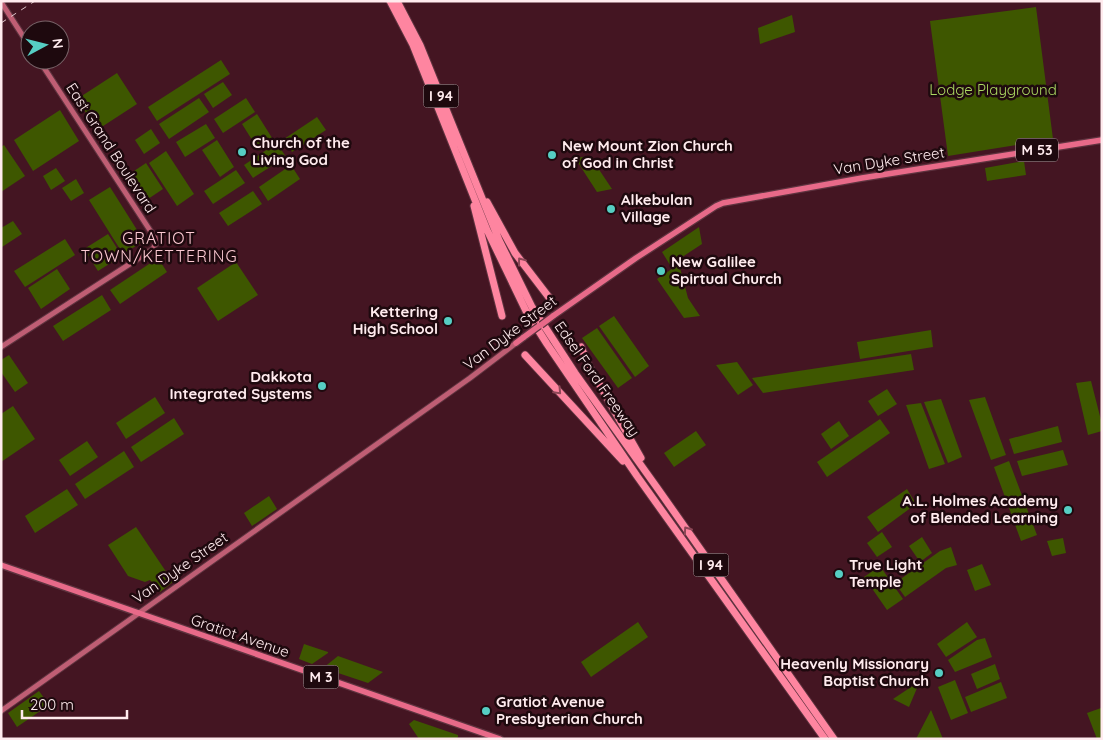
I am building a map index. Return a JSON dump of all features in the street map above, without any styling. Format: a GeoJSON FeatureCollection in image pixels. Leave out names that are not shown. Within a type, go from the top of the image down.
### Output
{"type":"FeatureCollection","features":[{"type":"Feature","properties":{"kind":"highway","name":"Edsel Ford Freeway"},"geometry":{"type":"LineString","coordinates":[[390,1],[413,45],[476,191],[532,307],[569,366],[658,488],[834,739]]}},
{"type":"Feature","properties":{"kind":"highway","name":"Edsel Ford Freeway"},"geometry":{"type":"LineString","coordinates":[[397,1],[420,45],[502,262],[526,310],[637,476],[825,739]]}},
{"type":"Feature","properties":{"kind":"highway"},"geometry":{"type":"LineString","coordinates":[[476,191],[494,212],[515,252],[551,300]]}},
{"type":"Feature","properties":{"kind":"highway"},"geometry":{"type":"LineString","coordinates":[[476,191],[475,210],[502,316]]}},
{"type":"Feature","properties":{"kind":"highway"},"geometry":{"type":"LineString","coordinates":[[581,347],[589,366],[658,488]]}},
{"type":"Feature","properties":{"kind":"highway"},"geometry":{"type":"LineString","coordinates":[[525,355],[637,476]]}},
{"type":"Feature","properties":{"kind":"main road"},"geometry":{"type":"LineString","coordinates":[[1,2],[20,31]]}},
{"type":"Feature","properties":{"kind":"main road","name":"East Grand Boulevard"},"geometry":{"type":"LineString","coordinates":[[1,347],[153,249],[156,243],[155,238],[46,70]]}},
{"type":"Feature","properties":{"kind":"main road","name":"Van Dyke Street"},"geometry":{"type":"LineString","coordinates":[[1,711],[470,378],[553,316],[636,258],[713,208],[723,203],[862,178],[1102,140]]}},
{"type":"Feature","properties":{"kind":"main road","name":"Gratiot Avenue"},"geometry":{"type":"LineString","coordinates":[[1,566],[500,739]]}},
{"type":"Feature","properties":{"kind":"green space","name":"Lodge Playground"},"geometry":{"type":"Polygon","coordinates":[[[1036,7],[1053,139],[948,156],[930,21],[1036,7]]]}},
{"type":"Feature","properties":{"kind":"green space"},"geometry":{"type":"Polygon","coordinates":[[[792,15],[795,32],[760,44],[758,28],[792,15]]]}},
{"type":"Feature","properties":{"kind":"green space"},"geometry":{"type":"Polygon","coordinates":[[[221,60],[230,74],[157,121],[148,107],[221,60]]]}},
{"type":"Feature","properties":{"kind":"green space"},"geometry":{"type":"Polygon","coordinates":[[[117,73],[137,104],[97,130],[77,99],[117,73]]]}},
{"type":"Feature","properties":{"kind":"green space"},"geometry":{"type":"Polygon","coordinates":[[[223,82],[232,95],[213,108],[204,94],[223,82]]]}},
{"type":"Feature","properties":{"kind":"green space"},"geometry":{"type":"Polygon","coordinates":[[[199,98],[209,112],[169,139],[159,124],[199,98]]]}},
{"type":"Feature","properties":{"kind":"green space"},"geometry":{"type":"Polygon","coordinates":[[[246,98],[255,112],[223,133],[214,119],[246,98]]]}},
{"type":"Feature","properties":{"kind":"green space"},"geometry":{"type":"Polygon","coordinates":[[[60,110],[79,141],[33,171],[14,140],[60,110]]]}},
{"type":"Feature","properties":{"kind":"green space"},"geometry":{"type":"Polygon","coordinates":[[[257,114],[274,141],[259,151],[242,124],[257,114]]]}},
{"type":"Feature","properties":{"kind":"green space"},"geometry":{"type":"Polygon","coordinates":[[[317,117],[326,130],[292,152],[284,139],[317,117]]]}},
{"type":"Feature","properties":{"kind":"green space"},"geometry":{"type":"Polygon","coordinates":[[[206,124],[215,138],[185,157],[176,142],[206,124]]]}},
{"type":"Feature","properties":{"kind":"green space"},"geometry":{"type":"Polygon","coordinates":[[[151,129],[160,143],[144,154],[135,140],[151,129]]]}},
{"type":"Feature","properties":{"kind":"green space"},"geometry":{"type":"Polygon","coordinates":[[[217,140],[234,167],[220,177],[202,150],[217,140]]]}},
{"type":"Feature","properties":{"kind":"green space"},"geometry":{"type":"Polygon","coordinates":[[[277,143],[286,157],[253,178],[244,165],[277,143]]]}},
{"type":"Feature","properties":{"kind":"green space"},"geometry":{"type":"Polygon","coordinates":[[[4,145],[25,176],[1,192],[1,147],[4,145]]]}},
{"type":"Feature","properties":{"kind":"green space"},"geometry":{"type":"Polygon","coordinates":[[[166,151],[194,194],[177,206],[149,163],[166,151]]]}},
{"type":"Feature","properties":{"kind":"green space"},"geometry":{"type":"Polygon","coordinates":[[[590,156],[612,189],[597,192],[575,158],[590,156]]]}},
{"type":"Feature","properties":{"kind":"green space"},"geometry":{"type":"Polygon","coordinates":[[[1024,161],[1026,175],[987,181],[985,168],[1024,161]]]}},
{"type":"Feature","properties":{"kind":"green space"},"geometry":{"type":"Polygon","coordinates":[[[146,163],[163,189],[145,201],[128,175],[146,163]]]}},
{"type":"Feature","properties":{"kind":"green space"},"geometry":{"type":"Polygon","coordinates":[[[291,165],[300,179],[268,201],[259,187],[291,165]]]}},
{"type":"Feature","properties":{"kind":"green space"},"geometry":{"type":"Polygon","coordinates":[[[56,168],[65,181],[51,190],[43,176],[56,168]]]}},
{"type":"Feature","properties":{"kind":"green space"},"geometry":{"type":"Polygon","coordinates":[[[236,170],[245,183],[213,204],[204,191],[236,170]]]}},
{"type":"Feature","properties":{"kind":"green space"},"geometry":{"type":"Polygon","coordinates":[[[76,179],[84,193],[71,201],[62,188],[76,179]]]}},
{"type":"Feature","properties":{"kind":"green space"},"geometry":{"type":"Polygon","coordinates":[[[110,187],[144,241],[123,254],[89,200],[110,187]]]}},
{"type":"Feature","properties":{"kind":"green space"},"geometry":{"type":"Polygon","coordinates":[[[253,191],[262,204],[228,226],[219,213],[253,191]]]}},
{"type":"Feature","properties":{"kind":"green space"},"geometry":{"type":"Polygon","coordinates":[[[13,221],[22,234],[2,247],[1,228],[13,221]]]}},
{"type":"Feature","properties":{"kind":"green space"},"geometry":{"type":"Polygon","coordinates":[[[699,227],[702,244],[670,265],[662,252],[699,227]]]}},
{"type":"Feature","properties":{"kind":"green space"},"geometry":{"type":"Polygon","coordinates":[[[108,234],[122,256],[98,271],[84,249],[108,234]]]}},
{"type":"Feature","properties":{"kind":"green space"},"geometry":{"type":"Polygon","coordinates":[[[65,239],[75,255],[25,287],[14,271],[65,239]]]}},
{"type":"Feature","properties":{"kind":"green space"},"geometry":{"type":"Polygon","coordinates":[[[158,258],[167,272],[120,304],[110,290],[158,258]]]}},
{"type":"Feature","properties":{"kind":"green space"},"geometry":{"type":"Polygon","coordinates":[[[236,262],[258,295],[218,321],[197,288],[236,262]]]}},
{"type":"Feature","properties":{"kind":"green space"},"geometry":{"type":"Polygon","coordinates":[[[679,264],[688,298],[700,316],[684,318],[657,279],[679,264]]]}},
{"type":"Feature","properties":{"kind":"green space"},"geometry":{"type":"Polygon","coordinates":[[[57,269],[70,289],[41,309],[28,288],[57,269]]]}},
{"type":"Feature","properties":{"kind":"green space"},"geometry":{"type":"Polygon","coordinates":[[[102,295],[111,310],[63,341],[53,326],[102,295]]]}},
{"type":"Feature","properties":{"kind":"green space"},"geometry":{"type":"Polygon","coordinates":[[[614,316],[649,366],[635,377],[599,326],[614,316]]]}},
{"type":"Feature","properties":{"kind":"green space"},"geometry":{"type":"Polygon","coordinates":[[[597,328],[632,378],[618,388],[582,338],[597,328]]]}},
{"type":"Feature","properties":{"kind":"green space"},"geometry":{"type":"Polygon","coordinates":[[[931,330],[933,347],[860,359],[857,342],[931,330]]]}},
{"type":"Feature","properties":{"kind":"green space"},"geometry":{"type":"Polygon","coordinates":[[[911,354],[914,370],[763,393],[752,378],[911,354]]]}},
{"type":"Feature","properties":{"kind":"green space"},"geometry":{"type":"Polygon","coordinates":[[[9,355],[28,383],[15,392],[1,372],[1,360],[9,355]]]}},
{"type":"Feature","properties":{"kind":"green space"},"geometry":{"type":"Polygon","coordinates":[[[737,362],[753,385],[738,395],[716,365],[737,362]]]}},
{"type":"Feature","properties":{"kind":"green space"},"geometry":{"type":"Polygon","coordinates":[[[1091,381],[1102,424],[1102,431],[1088,435],[1076,383],[1091,381]]]}},
{"type":"Feature","properties":{"kind":"green space"},"geometry":{"type":"Polygon","coordinates":[[[887,389],[897,404],[878,416],[868,401],[887,389]]]}},
{"type":"Feature","properties":{"kind":"green space"},"geometry":{"type":"Polygon","coordinates":[[[155,397],[165,413],[126,439],[116,423],[155,397]]]}},
{"type":"Feature","properties":{"kind":"green space"},"geometry":{"type":"Polygon","coordinates":[[[985,397],[1006,455],[991,460],[969,400],[985,397]]]}},
{"type":"Feature","properties":{"kind":"green space"},"geometry":{"type":"Polygon","coordinates":[[[941,399],[962,457],[948,463],[924,402],[941,399]]]}},
{"type":"Feature","properties":{"kind":"green space"},"geometry":{"type":"Polygon","coordinates":[[[921,403],[945,464],[929,469],[906,405],[921,403]]]}},
{"type":"Feature","properties":{"kind":"green space"},"geometry":{"type":"Polygon","coordinates":[[[13,406],[35,439],[1,462],[1,414],[13,406]]]}},
{"type":"Feature","properties":{"kind":"green space"},"geometry":{"type":"Polygon","coordinates":[[[174,418],[184,434],[141,462],[131,447],[174,418]]]}},
{"type":"Feature","properties":{"kind":"green space"},"geometry":{"type":"Polygon","coordinates":[[[880,419],[890,433],[827,477],[817,462],[880,419]]]}},
{"type":"Feature","properties":{"kind":"green space"},"geometry":{"type":"Polygon","coordinates":[[[839,421],[849,436],[831,449],[821,434],[839,421]]]}},
{"type":"Feature","properties":{"kind":"green space"},"geometry":{"type":"Polygon","coordinates":[[[1058,426],[1062,442],[1014,454],[1009,439],[1058,426]]]}},
{"type":"Feature","properties":{"kind":"green space"},"geometry":{"type":"Polygon","coordinates":[[[696,431],[706,445],[674,467],[664,453],[696,431]]]}},
{"type":"Feature","properties":{"kind":"green space"},"geometry":{"type":"Polygon","coordinates":[[[87,441],[98,457],[70,476],[59,460],[87,441]]]}},
{"type":"Feature","properties":{"kind":"green space"},"geometry":{"type":"Polygon","coordinates":[[[1063,450],[1068,465],[1022,476],[1017,461],[1063,450]]]}},
{"type":"Feature","properties":{"kind":"green space"},"geometry":{"type":"Polygon","coordinates":[[[124,451],[134,467],[85,499],[75,484],[124,451]]]}},
{"type":"Feature","properties":{"kind":"green space"},"geometry":{"type":"Polygon","coordinates":[[[1009,461],[1037,535],[1021,541],[994,467],[1009,461]]]}},
{"type":"Feature","properties":{"kind":"green space"},"geometry":{"type":"Polygon","coordinates":[[[67,489],[78,505],[35,533],[25,516],[67,489]]]}},
{"type":"Feature","properties":{"kind":"green space"},"geometry":{"type":"Polygon","coordinates":[[[907,489],[916,504],[878,532],[867,517],[907,489]]]}},
{"type":"Feature","properties":{"kind":"green space"},"geometry":{"type":"Polygon","coordinates":[[[269,496],[277,509],[252,526],[244,513],[269,496]]]}},
{"type":"Feature","properties":{"kind":"green space"},"geometry":{"type":"Polygon","coordinates":[[[136,527],[173,582],[160,592],[150,580],[145,582],[128,576],[108,545],[136,527]]]}},
{"type":"Feature","properties":{"kind":"green space"},"geometry":{"type":"Polygon","coordinates":[[[882,532],[892,547],[877,557],[867,543],[882,532]]]}},
{"type":"Feature","properties":{"kind":"green space"},"geometry":{"type":"Polygon","coordinates":[[[922,537],[932,553],[920,562],[909,546],[922,537]]]}},
{"type":"Feature","properties":{"kind":"green space"},"geometry":{"type":"Polygon","coordinates":[[[1063,538],[1066,553],[1052,556],[1047,541],[1063,538]]]}},
{"type":"Feature","properties":{"kind":"green space"},"geometry":{"type":"Polygon","coordinates":[[[951,547],[957,565],[946,568],[905,597],[895,583],[940,551],[951,547]]]}},
{"type":"Feature","properties":{"kind":"green space"},"geometry":{"type":"Polygon","coordinates":[[[982,564],[991,585],[975,591],[967,570],[982,564]]]}},
{"type":"Feature","properties":{"kind":"green space"},"geometry":{"type":"Polygon","coordinates":[[[880,566],[903,599],[887,610],[864,577],[880,566]]]}},
{"type":"Feature","properties":{"kind":"green space"},"geometry":{"type":"Polygon","coordinates":[[[638,622],[648,637],[591,677],[581,662],[638,622]]]}},
{"type":"Feature","properties":{"kind":"green space"},"geometry":{"type":"Polygon","coordinates":[[[967,622],[977,637],[946,657],[937,644],[967,622]]]}},
{"type":"Feature","properties":{"kind":"green space"},"geometry":{"type":"Polygon","coordinates":[[[985,638],[992,657],[955,672],[948,660],[977,640],[985,638]]]}},
{"type":"Feature","properties":{"kind":"green space"},"geometry":{"type":"Polygon","coordinates":[[[304,644],[328,653],[312,664],[299,659],[304,644]]]}},
{"type":"Feature","properties":{"kind":"green space"},"geometry":{"type":"Polygon","coordinates":[[[338,656],[383,672],[368,683],[323,668],[338,656]]]}},
{"type":"Feature","properties":{"kind":"green space"},"geometry":{"type":"Polygon","coordinates":[[[995,664],[1000,679],[977,689],[971,674],[995,664]]]}},
{"type":"Feature","properties":{"kind":"green space"},"geometry":{"type":"Polygon","coordinates":[[[955,680],[968,713],[951,720],[938,687],[955,680]]]}},
{"type":"Feature","properties":{"kind":"green space"},"geometry":{"type":"Polygon","coordinates":[[[920,681],[909,707],[893,699],[920,681]]]}},
{"type":"Feature","properties":{"kind":"green space"},"geometry":{"type":"Polygon","coordinates":[[[1001,682],[1007,698],[971,712],[965,697],[1001,682]]]}},
{"type":"Feature","properties":{"kind":"green space"},"geometry":{"type":"Polygon","coordinates":[[[39,691],[49,705],[17,727],[8,713],[39,691]]]}},
{"type":"Feature","properties":{"kind":"green space"},"geometry":{"type":"Polygon","coordinates":[[[1101,708],[1102,737],[1097,739],[1087,713],[1101,708]]]}},
{"type":"Feature","properties":{"kind":"green space"},"geometry":{"type":"Polygon","coordinates":[[[931,710],[943,739],[916,739],[931,710]]]}},
{"type":"Feature","properties":{"kind":"green space"},"geometry":{"type":"Polygon","coordinates":[[[414,720],[458,735],[458,737],[456,739],[419,739],[409,724],[414,720]]]}},
{"type":"Feature","properties":{"kind":"railway"},"geometry":{"type":"LineString","coordinates":[[1,23],[35,1]]}},
{"type":"Feature","properties":{"kind":"place","name":"Church of the Living God"},"geometry":{"type":"Point","coordinates":[242,152]}},
{"type":"Feature","properties":{"kind":"place","name":"New Mount Zion Church of God in Christ"},"geometry":{"type":"Point","coordinates":[552,155]}},
{"type":"Feature","properties":{"kind":"place","name":"Alkebulan Village"},"geometry":{"type":"Point","coordinates":[611,209]}},
{"type":"Feature","properties":{"kind":"place","name":"New Galilee Spirtual Church"},"geometry":{"type":"Point","coordinates":[661,271]}},
{"type":"Feature","properties":{"kind":"place","name":"Kettering High School"},"geometry":{"type":"Point","coordinates":[448,321]}},
{"type":"Feature","properties":{"kind":"place","name":"Dakkota Integrated Systems"},"geometry":{"type":"Point","coordinates":[322,386]}},
{"type":"Feature","properties":{"kind":"place","name":"A.L. Holmes Academy of Blended Learning"},"geometry":{"type":"Point","coordinates":[1068,510]}},
{"type":"Feature","properties":{"kind":"place","name":"True Light Temple"},"geometry":{"type":"Point","coordinates":[839,574]}},
{"type":"Feature","properties":{"kind":"place","name":"Heavenly Missionary Baptist Church"},"geometry":{"type":"Point","coordinates":[939,673]}},
{"type":"Feature","properties":{"kind":"place","name":"Gratiot Avenue Presbyterian Church"},"geometry":{"type":"Point","coordinates":[486,711]}},
{"type":"Feature","properties":{"kind":"district","name":"GRATIOT TOWN/KETTERING"},"geometry":{"type":"Point","coordinates":[159,247]}}]}
